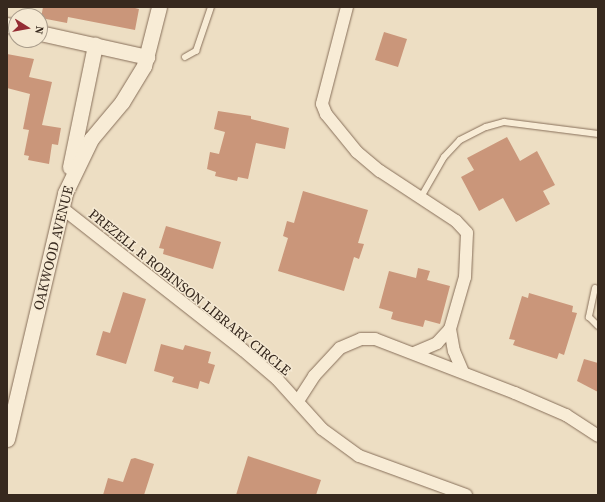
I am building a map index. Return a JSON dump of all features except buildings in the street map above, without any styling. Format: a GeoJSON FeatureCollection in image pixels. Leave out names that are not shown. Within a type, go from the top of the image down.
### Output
{"type":"FeatureCollection","features":[{"type":"Feature","properties":{"kind":"street","name":"OAKWOOD AVENUE"},"geometry":{"type":"LineString","coordinates":[[7,439],[65,193],[91,139],[132,87],[148,57],[159,7]]}},
{"type":"Feature","properties":{"kind":"street"},"geometry":{"type":"LineString","coordinates":[[347,7],[324,90],[322,104],[326,114],[357,152],[456,221],[467,233],[465,277],[450,329],[454,351],[462,370]]}},
{"type":"Feature","properties":{"kind":"street"},"geometry":{"type":"LineString","coordinates":[[48,35],[148,57]]}},
{"type":"Feature","properties":{"kind":"street"},"geometry":{"type":"LineString","coordinates":[[65,193],[95,45]]}},
{"type":"Feature","properties":{"kind":"street","name":"PREZELL R ROBINSON LIBRARY CIRCLE"},"geometry":{"type":"LineString","coordinates":[[62,208],[243,350],[298,401],[322,429],[359,456],[466,495]]}},
{"type":"Feature","properties":{"kind":"street"},"geometry":{"type":"LineString","coordinates":[[414,353],[437,343],[450,329]]}},
{"type":"Feature","properties":{"kind":"street"},"geometry":{"type":"LineString","coordinates":[[298,401],[326,361],[350,342],[375,339],[462,370],[566,415],[598,436]]}},
{"type":"Feature","properties":{"kind":"lane"},"geometry":{"type":"LineString","coordinates":[[185,57],[196,51],[211,7]]}},
{"type":"Feature","properties":{"kind":"lane"},"geometry":{"type":"LineString","coordinates":[[421,197],[444,158],[460,140],[486,126],[504,122],[598,134]]}},
{"type":"Feature","properties":{"kind":"lane"},"geometry":{"type":"LineString","coordinates":[[595,288],[589,317],[598,326]]}}]}
